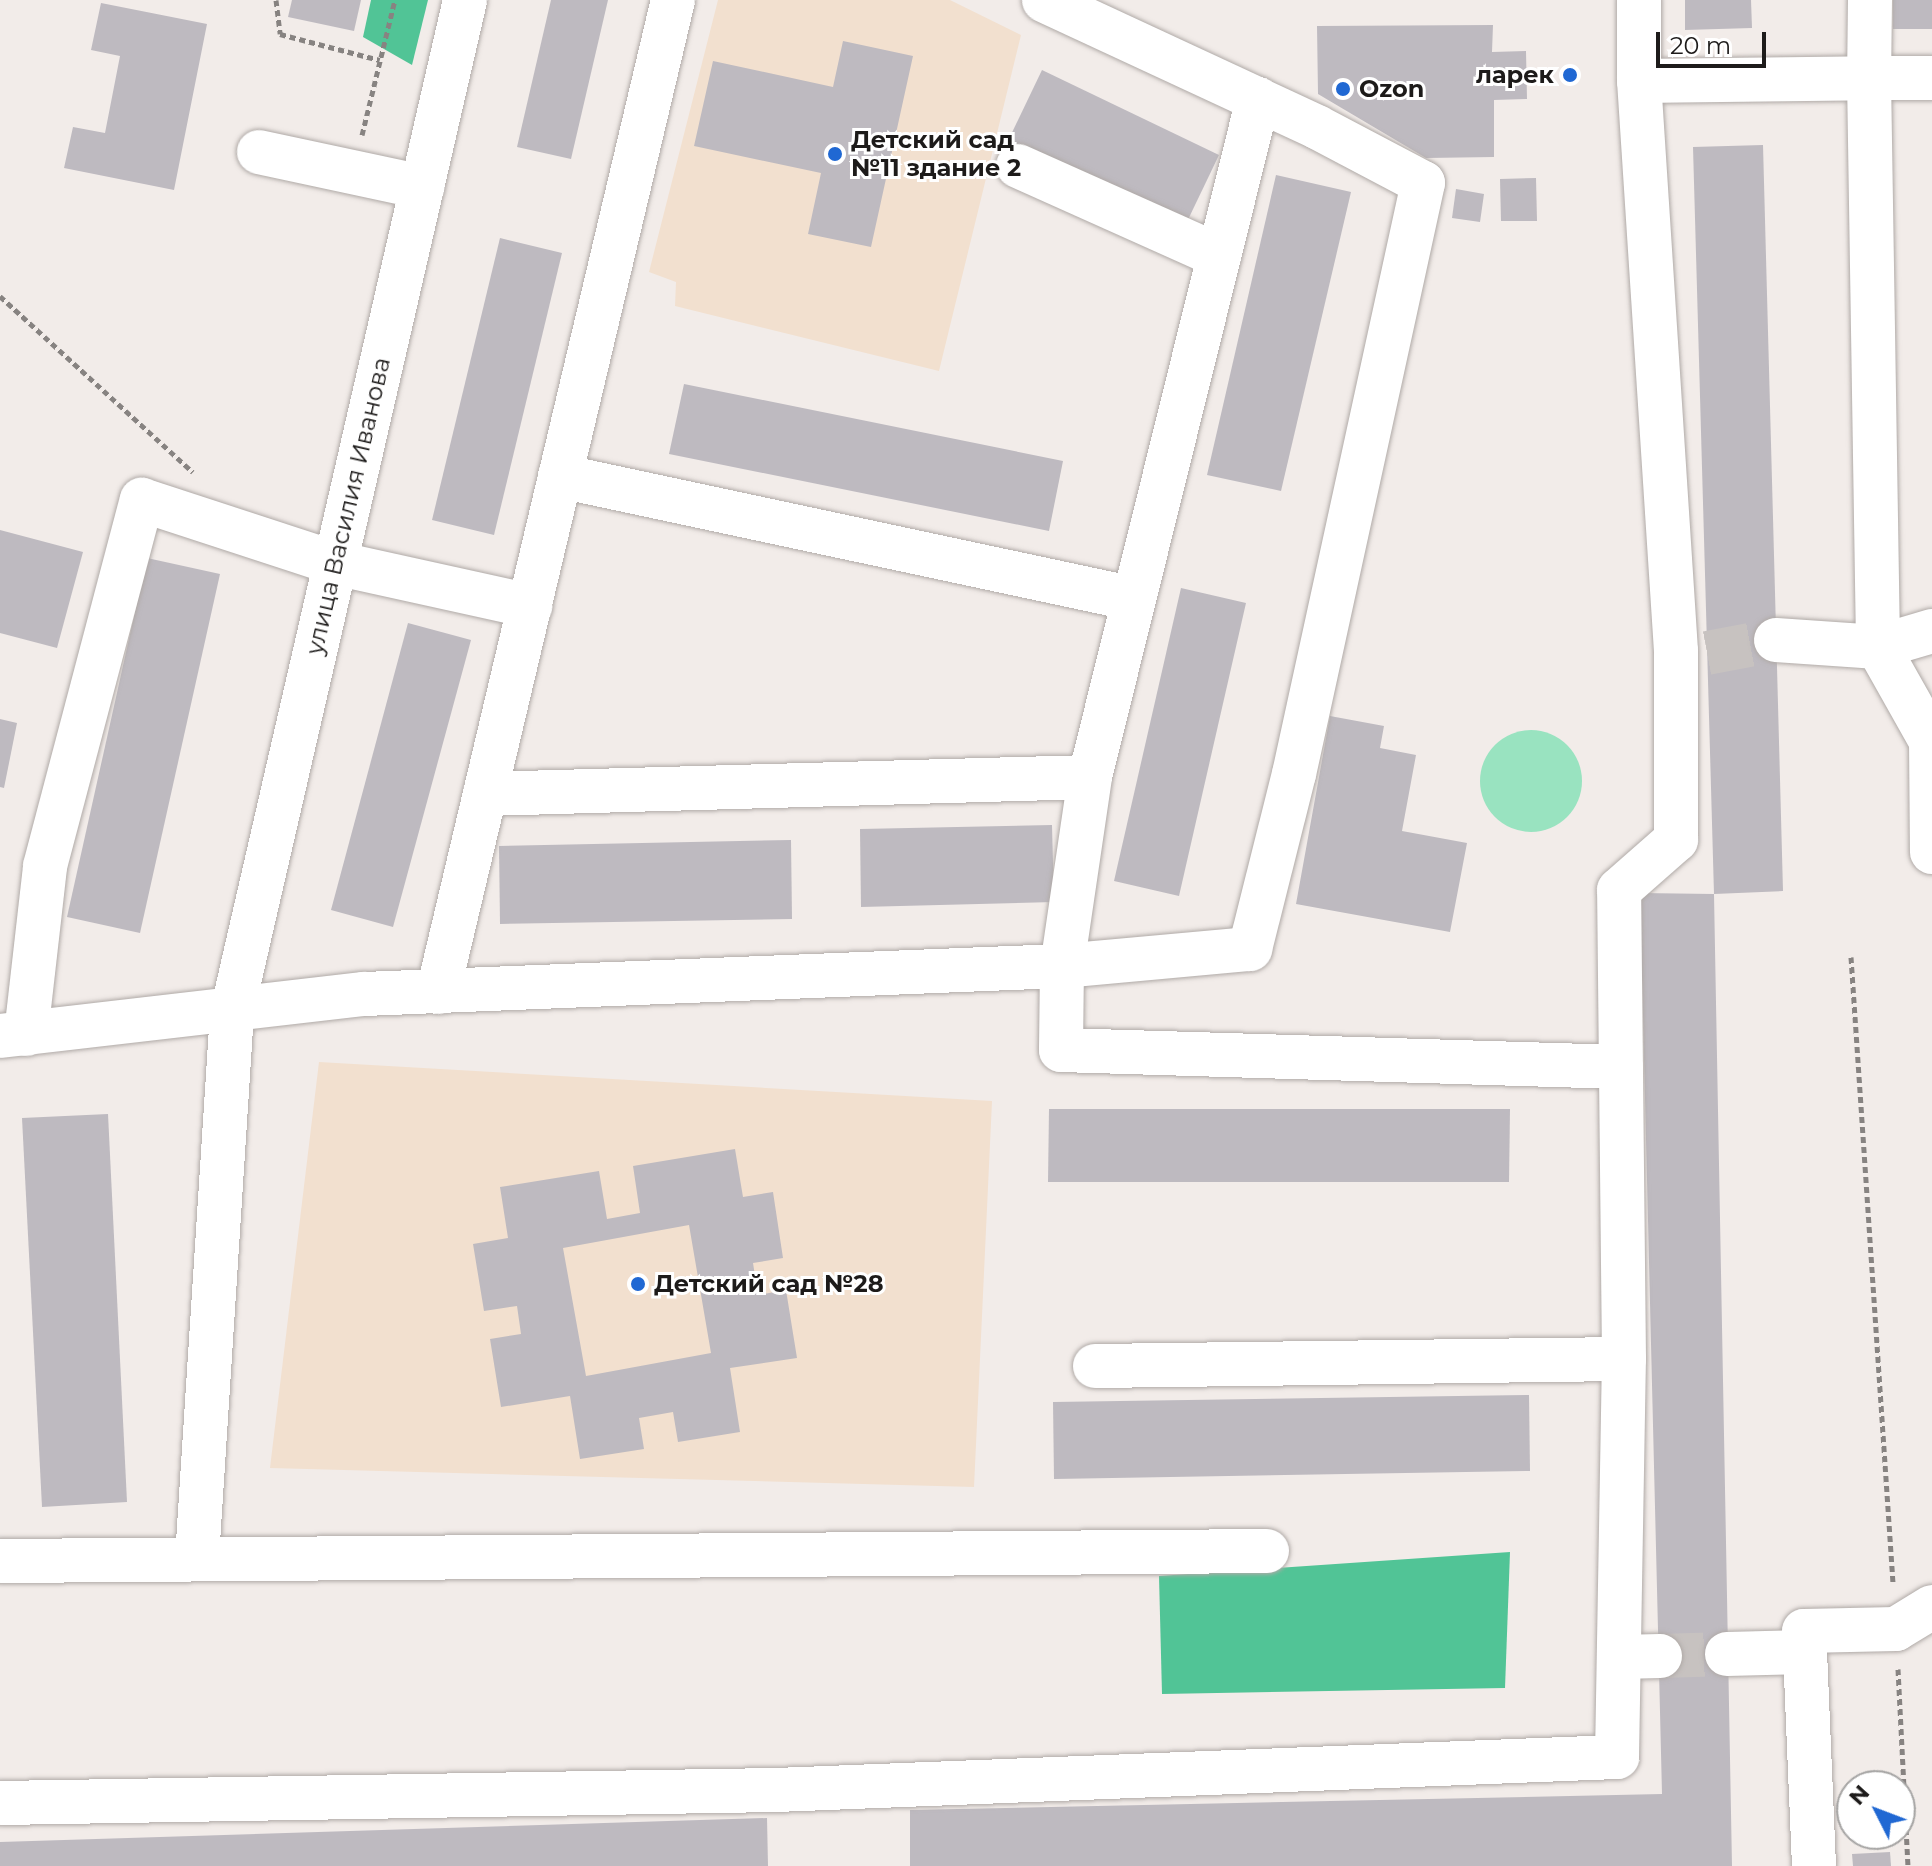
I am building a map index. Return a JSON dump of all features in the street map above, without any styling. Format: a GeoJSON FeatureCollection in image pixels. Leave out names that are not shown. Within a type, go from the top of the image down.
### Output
{"type":"FeatureCollection","features":[{"type":"Feature","properties":{"kind":"street","name":"улица Василия Иванова"},"geometry":{"type":"LineString","coordinates":[[197,1558],[232,1012],[465,0]]}},
{"type":"Feature","properties":{"kind":"street"},"geometry":{"type":"LineString","coordinates":[[438,992],[673,0]]}},
{"type":"Feature","properties":{"kind":"street"},"geometry":{"type":"LineString","coordinates":[[530,606],[335,563],[142,500],[45,866],[13,1035],[232,1012],[364,994],[1062,966],[1250,949],[1294,774],[1423,183],[1258,99],[1044,0]]}},
{"type":"Feature","properties":{"kind":"street"},"geometry":{"type":"LineString","coordinates":[[0,1803],[776,1790],[1617,1757],[1640,1656],[1624,1359],[1619,890],[1676,840],[1691,652],[1639,81],[1639,0]]}},
{"type":"Feature","properties":{"kind":"street"},"geometry":{"type":"LineString","coordinates":[[1870,0],[1878,647],[1931,732],[1932,852]]}},
{"type":"Feature","properties":{"kind":"street"},"geometry":{"type":"LineString","coordinates":[[1639,81],[1932,78]]}},
{"type":"Feature","properties":{"kind":"street"},"geometry":{"type":"LineString","coordinates":[[1258,99],[1090,777],[1062,966],[1061,1050],[1621,1067]]}},
{"type":"Feature","properties":{"kind":"street"},"geometry":{"type":"LineString","coordinates":[[259,152],[422,187]]}},
{"type":"Feature","properties":{"kind":"street"},"geometry":{"type":"LineString","coordinates":[[1018,166],[1219,256]]}},
{"type":"Feature","properties":{"kind":"street"},"geometry":{"type":"LineString","coordinates":[[560,476],[1134,599]]}},
{"type":"Feature","properties":{"kind":"street"},"geometry":{"type":"LineString","coordinates":[[1776,640],[1878,647],[1932,631]]}},
{"type":"Feature","properties":{"kind":"street"},"geometry":{"type":"LineString","coordinates":[[485,794],[1090,777]]}},
{"type":"Feature","properties":{"kind":"street"},"geometry":{"type":"LineString","coordinates":[[1095,1366],[1624,1359]]}},
{"type":"Feature","properties":{"kind":"street"},"geometry":{"type":"LineString","coordinates":[[0,1561],[1267,1551]]}},
{"type":"Feature","properties":{"kind":"street"},"geometry":{"type":"LineString","coordinates":[[1814,1866],[1804,1631],[1914,1618]]}},
{"type":"Feature","properties":{"kind":"street"},"geometry":{"type":"LineString","coordinates":[[1727,1654],[1805,1652]]}},
{"type":"Feature","properties":{"kind":"path"},"geometry":{"type":"LineString","coordinates":[[276,0],[280,34],[380,60]]}},
{"type":"Feature","properties":{"kind":"path"},"geometry":{"type":"LineString","coordinates":[[354,173],[395,0]]}},
{"type":"Feature","properties":{"kind":"path"},"geometry":{"type":"LineString","coordinates":[[0,296],[200,478]]}},
{"type":"Feature","properties":{"kind":"path"},"geometry":{"type":"LineString","coordinates":[[1851,957],[1914,1618],[1908,1866]]}},
{"type":"Feature","properties":{"kind":"shaded area","name":"Детский сад №11 здание 2"},"geometry":{"type":"Polygon","coordinates":[[[718,0],[950,0],[1021,35],[939,371],[675,306],[676,282],[649,272],[718,0]]]}},
{"type":"Feature","properties":{"kind":"shaded area","name":"Детский сад №28"},"geometry":{"type":"Polygon","coordinates":[[[319,1062],[992,1101],[974,1487],[270,1468],[319,1062]]]}},
{"type":"Feature","properties":{"kind":"green space"},"geometry":{"type":"Polygon","coordinates":[[[371,0],[428,0],[412,65],[363,37],[371,0]]]}},
{"type":"Feature","properties":{"kind":"green space"},"geometry":{"type":"Polygon","coordinates":[[[1531,730],[1550,734],[1567,745],[1578,762],[1582,781],[1578,800],[1567,817],[1550,828],[1531,832],[1512,828],[1495,817],[1484,800],[1480,781],[1484,762],[1495,745],[1512,734],[1531,730]]]}},
{"type":"Feature","properties":{"kind":"green space"},"geometry":{"type":"Polygon","coordinates":[[[1510,1552],[1505,1688],[1162,1694],[1159,1576],[1510,1552]]]}},
{"type":"Feature","properties":{"kind":"building"},"geometry":{"type":"Polygon","coordinates":[[[292,0],[361,0],[354,31],[288,17],[292,0]]]}},
{"type":"Feature","properties":{"kind":"building"},"geometry":{"type":"Polygon","coordinates":[[[551,0],[608,0],[571,159],[517,147],[551,0]]]}},
{"type":"Feature","properties":{"kind":"building"},"geometry":{"type":"Polygon","coordinates":[[[1685,0],[1751,0],[1752,28],[1685,30],[1685,0]]]}},
{"type":"Feature","properties":{"kind":"building"},"geometry":{"type":"Polygon","coordinates":[[[1893,0],[1932,0],[1932,29],[1893,29],[1893,0]]]}},
{"type":"Feature","properties":{"kind":"building"},"geometry":{"type":"Polygon","coordinates":[[[101,3],[207,24],[174,190],[64,168],[73,127],[105,133],[120,56],[91,50],[101,3]]]}},
{"type":"Feature","properties":{"kind":"building"},"geometry":{"type":"Polygon","coordinates":[[[1493,25],[1492,52],[1526,51],[1527,99],[1494,100],[1494,157],[1426,158],[1318,94],[1317,26],[1493,25]]]}},
{"type":"Feature","properties":{"kind":"building"},"geometry":{"type":"Polygon","coordinates":[[[843,41],[913,56],[871,247],[808,234],[821,173],[694,146],[713,61],[833,87],[843,41]]]}},
{"type":"Feature","properties":{"kind":"building"},"geometry":{"type":"Polygon","coordinates":[[[1042,70],[1219,155],[1184,228],[1007,143],[1042,70]]]}},
{"type":"Feature","properties":{"kind":"building"},"geometry":{"type":"Polygon","coordinates":[[[1763,145],[1783,891],[1714,894],[1693,147],[1763,145]]]}},
{"type":"Feature","properties":{"kind":"building"},"geometry":{"type":"Polygon","coordinates":[[[1276,175],[1351,192],[1281,491],[1207,475],[1276,175]]]}},
{"type":"Feature","properties":{"kind":"building"},"geometry":{"type":"Polygon","coordinates":[[[1536,178],[1537,221],[1501,221],[1500,179],[1536,178]]]}},
{"type":"Feature","properties":{"kind":"building"},"geometry":{"type":"Polygon","coordinates":[[[1456,189],[1484,194],[1480,222],[1452,218],[1456,189]]]}},
{"type":"Feature","properties":{"kind":"building"},"geometry":{"type":"Polygon","coordinates":[[[500,238],[562,253],[494,535],[432,520],[500,238]]]}},
{"type":"Feature","properties":{"kind":"building"},"geometry":{"type":"Polygon","coordinates":[[[684,384],[1063,461],[1049,531],[669,454],[684,384]]]}},
{"type":"Feature","properties":{"kind":"building"},"geometry":{"type":"Polygon","coordinates":[[[0,530],[83,552],[57,648],[0,633],[0,530]]]}},
{"type":"Feature","properties":{"kind":"building"},"geometry":{"type":"Polygon","coordinates":[[[147,558],[220,574],[140,933],[67,917],[147,558]]]}},
{"type":"Feature","properties":{"kind":"building"},"geometry":{"type":"Polygon","coordinates":[[[1181,588],[1246,603],[1179,896],[1114,881],[1181,588]]]}},
{"type":"Feature","properties":{"kind":"building"},"geometry":{"type":"Polygon","coordinates":[[[408,623],[471,640],[393,927],[331,910],[408,623]]]}},
{"type":"Feature","properties":{"kind":"building"},"geometry":{"type":"Polygon","coordinates":[[[1330,716],[1384,726],[1380,748],[1416,755],[1402,831],[1467,843],[1450,932],[1296,904],[1330,716]]]}},
{"type":"Feature","properties":{"kind":"building"},"geometry":{"type":"Polygon","coordinates":[[[0,719],[17,723],[4,788],[0,787],[0,719]]]}},
{"type":"Feature","properties":{"kind":"building"},"geometry":{"type":"Polygon","coordinates":[[[1052,825],[1054,902],[861,907],[860,829],[1052,825]]]}},
{"type":"Feature","properties":{"kind":"building"},"geometry":{"type":"Polygon","coordinates":[[[791,840],[792,919],[500,924],[499,846],[791,840]]]}},
{"type":"Feature","properties":{"kind":"building"},"geometry":{"type":"Polygon","coordinates":[[[1640,893],[1714,894],[1732,1866],[910,1866],[910,1810],[1662,1794],[1640,893]]]}},
{"type":"Feature","properties":{"kind":"building"},"geometry":{"type":"Polygon","coordinates":[[[1049,1109],[1510,1109],[1509,1182],[1048,1182],[1049,1109]]]}},
{"type":"Feature","properties":{"kind":"building"},"geometry":{"type":"Polygon","coordinates":[[[108,1114],[127,1502],[42,1507],[22,1118],[108,1114]]]}},
{"type":"Feature","properties":{"kind":"building"},"geometry":{"type":"Polygon","coordinates":[[[735,1149],[743,1197],[773,1192],[783,1258],[753,1263],[758,1295],[786,1290],[797,1358],[730,1368],[740,1432],[678,1442],[673,1412],[639,1418],[644,1449],[580,1459],[570,1396],[501,1407],[490,1339],[521,1334],[517,1306],[484,1311],[473,1244],[508,1238],[500,1187],[599,1171],[607,1219],[640,1213],[633,1166],[735,1149]],[[689,1225],[563,1248],[586,1376],[711,1353],[689,1225]]]}},
{"type":"Feature","properties":{"kind":"building"},"geometry":{"type":"Polygon","coordinates":[[[1529,1395],[1530,1471],[1054,1479],[1053,1402],[1529,1395]]]}},
{"type":"Feature","properties":{"kind":"building"},"geometry":{"type":"Polygon","coordinates":[[[767,1818],[768,1866],[0,1866],[0,1842],[767,1818]]]}},
{"type":"Feature","properties":{"kind":"building"},"geometry":{"type":"Polygon","coordinates":[[[1890,1852],[1891,1866],[1853,1866],[1852,1854],[1890,1852]]]}},
{"type":"Feature","properties":{"kind":"tunnel"},"geometry":{"type":"LineString","coordinates":[[1707,653],[1776,640]]}},
{"type":"Feature","properties":{"kind":"tunnel"},"geometry":{"type":"LineString","coordinates":[[1660,1656],[1727,1654]]}},
{"type":"Feature","properties":{"kind":"place","name":"ларек"},"geometry":{"type":"Point","coordinates":[1570,75]}},
{"type":"Feature","properties":{"kind":"place","name":"Ozon"},"geometry":{"type":"Point","coordinates":[1343,89]}},
{"type":"Feature","properties":{"kind":"place","name":"Детский сад №11 здание 2"},"geometry":{"type":"Point","coordinates":[835,154]}},
{"type":"Feature","properties":{"kind":"place","name":"Детский сад №28"},"geometry":{"type":"Point","coordinates":[638,1284]}}]}
